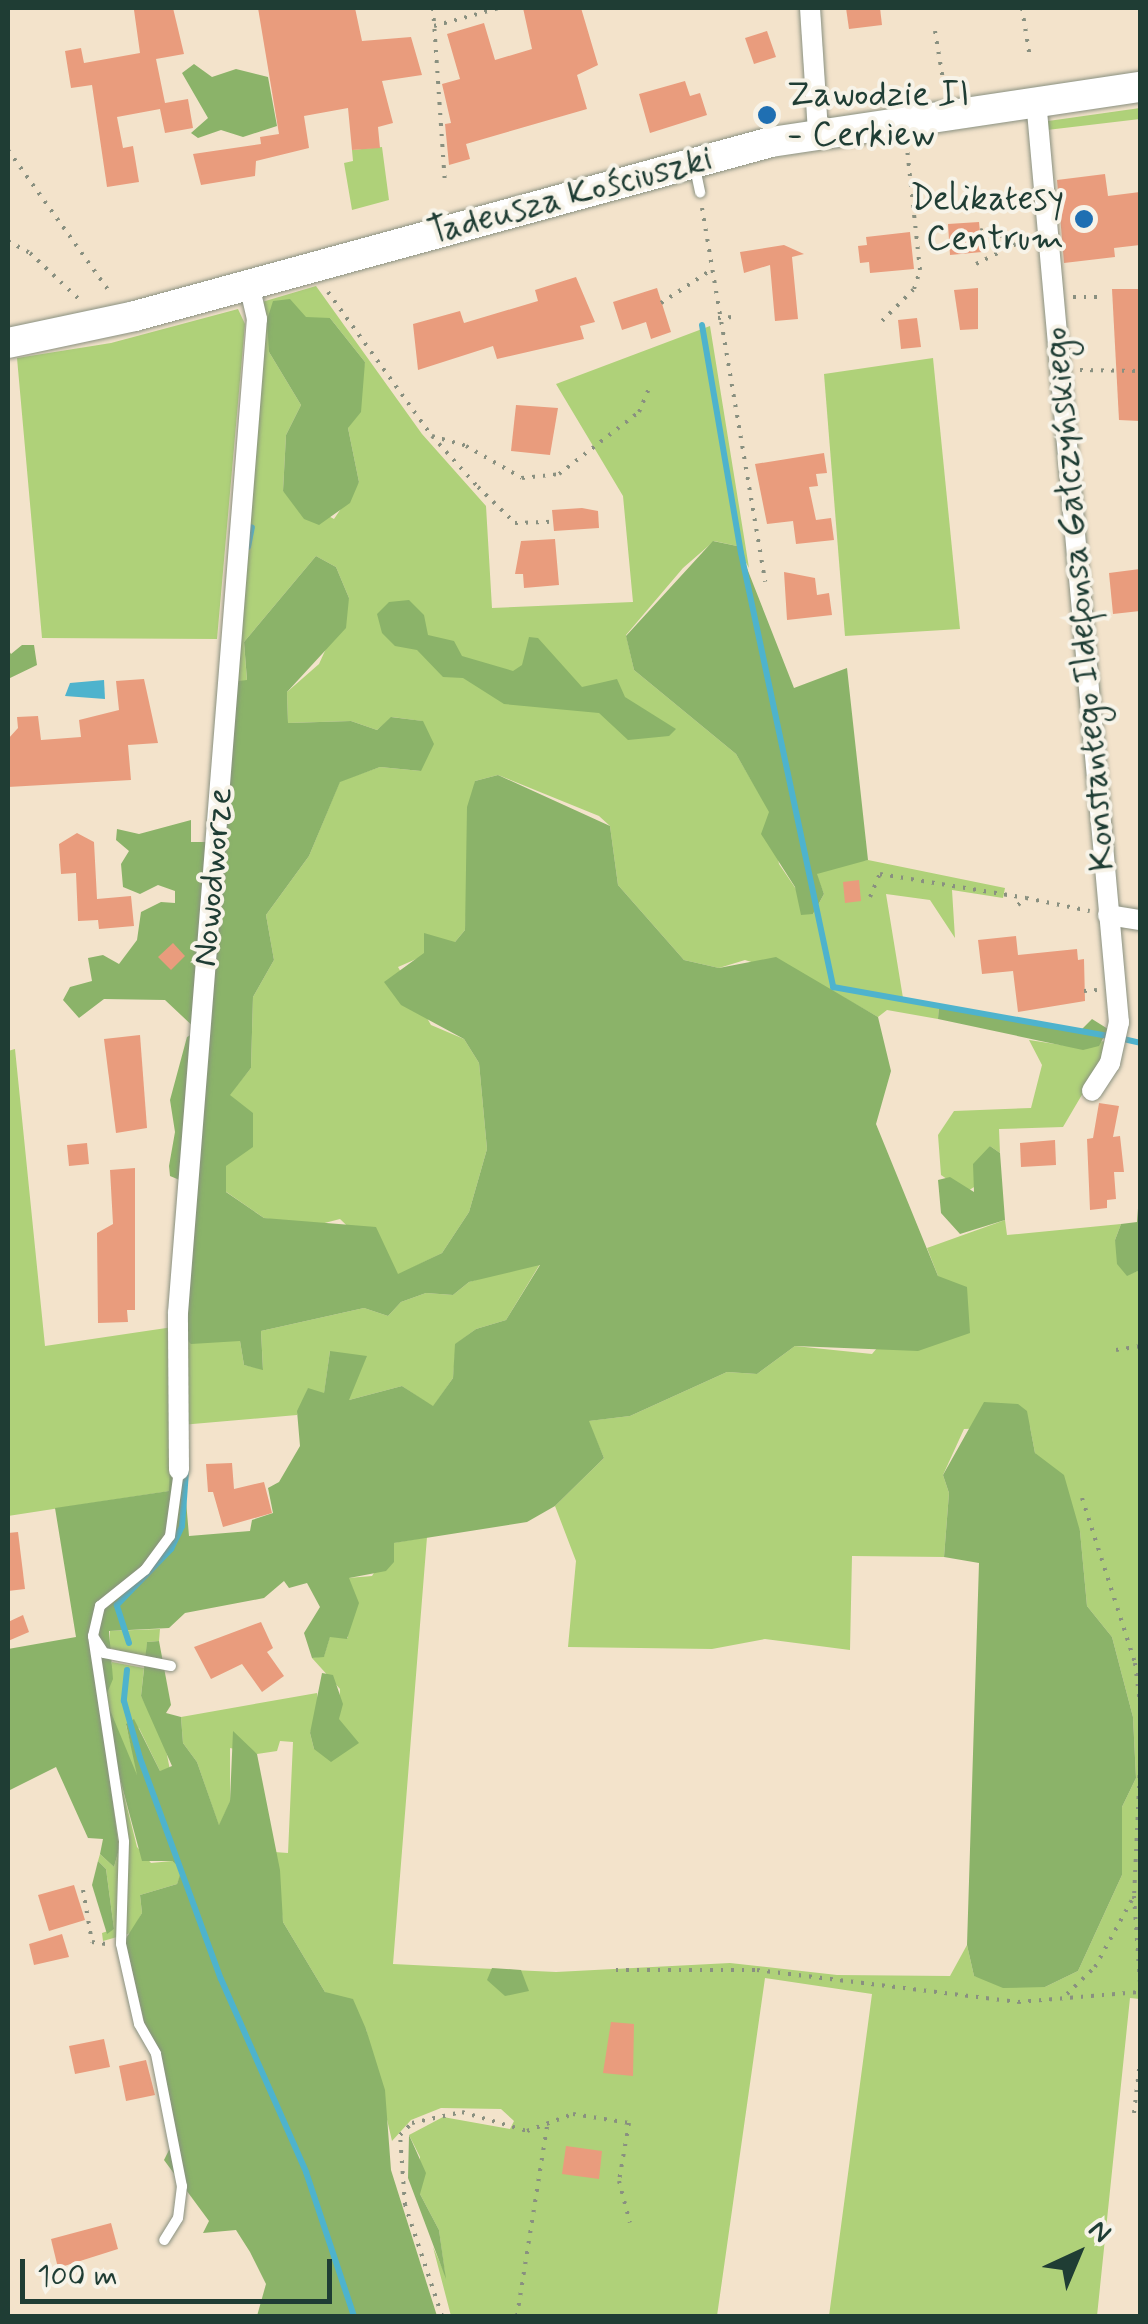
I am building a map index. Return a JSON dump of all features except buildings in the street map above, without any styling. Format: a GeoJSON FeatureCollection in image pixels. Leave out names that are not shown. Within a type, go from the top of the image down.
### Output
{"type":"FeatureCollection","features":[{"type":"Feature","properties":{"kind":"main road","name":"Tadeusza Kościuszki"},"geometry":{"type":"LineString","coordinates":[[8,342],[696,177],[818,132],[1140,86]]}},
{"type":"Feature","properties":{"kind":"street"},"geometry":{"type":"LineString","coordinates":[[810,8],[818,132]]}},
{"type":"Feature","properties":{"kind":"street","name":"Konstantego Ildefonsa Gałczyńskiego"},"geometry":{"type":"LineString","coordinates":[[1036,100],[1119,1022],[1110,1063],[1092,1091]]}},
{"type":"Feature","properties":{"kind":"street","name":"Nowodworze"},"geometry":{"type":"LineString","coordinates":[[179,1470],[178,1313],[257,319],[249,285]]}},
{"type":"Feature","properties":{"kind":"street"},"geometry":{"type":"LineString","coordinates":[[1108,915],[1140,920]]}},
{"type":"Feature","properties":{"kind":"lane"},"geometry":{"type":"LineString","coordinates":[[164,2240],[178,2218],[182,2186],[156,2054],[139,2024],[121,1944],[124,1842],[93,1636],[100,1606],[145,1570],[170,1536],[179,1470]]}},
{"type":"Feature","properties":{"kind":"lane"},"geometry":{"type":"LineString","coordinates":[[93,1636],[104,1653],[171,1666]]}},
{"type":"Feature","properties":{"kind":"path"},"geometry":{"type":"LineString","coordinates":[[433,8],[445,186]]}},
{"type":"Feature","properties":{"kind":"path"},"geometry":{"type":"LineString","coordinates":[[434,26],[499,8]]}},
{"type":"Feature","properties":{"kind":"path"},"geometry":{"type":"LineString","coordinates":[[1022,8],[1030,58]]}},
{"type":"Feature","properties":{"kind":"path"},"geometry":{"type":"LineString","coordinates":[[935,31],[944,92]]}},
{"type":"Feature","properties":{"kind":"path"},"geometry":{"type":"LineString","coordinates":[[8,150],[109,292]]}},
{"type":"Feature","properties":{"kind":"path"},"geometry":{"type":"LineString","coordinates":[[882,321],[914,290],[920,270],[908,150]]}},
{"type":"Feature","properties":{"kind":"path"},"geometry":{"type":"LineString","coordinates":[[696,177],[739,450],[765,582]]}},
{"type":"Feature","properties":{"kind":"path"},"geometry":{"type":"LineString","coordinates":[[980,230],[1018,240],[1048,237]]}},
{"type":"Feature","properties":{"kind":"path"},"geometry":{"type":"LineString","coordinates":[[976,264],[1018,240]]}},
{"type":"Feature","properties":{"kind":"path"},"geometry":{"type":"LineString","coordinates":[[8,242],[84,303]]}},
{"type":"Feature","properties":{"kind":"path"},"geometry":{"type":"LineString","coordinates":[[662,303],[711,270]]}},
{"type":"Feature","properties":{"kind":"path"},"geometry":{"type":"LineString","coordinates":[[328,292],[432,436],[515,523],[553,522]]}},
{"type":"Feature","properties":{"kind":"path"},"geometry":{"type":"LineString","coordinates":[[1068,296],[1098,297]]}},
{"type":"Feature","properties":{"kind":"path"},"geometry":{"type":"LineString","coordinates":[[718,318],[734,317]]}},
{"type":"Feature","properties":{"kind":"path"},"geometry":{"type":"LineString","coordinates":[[1060,370],[1140,371]]}},
{"type":"Feature","properties":{"kind":"path"},"geometry":{"type":"LineString","coordinates":[[432,436],[466,446],[522,478],[560,474],[639,412],[648,389]]}},
{"type":"Feature","properties":{"kind":"path"},"geometry":{"type":"LineString","coordinates":[[739,450],[747,449]]}},
{"type":"Feature","properties":{"kind":"path"},"geometry":{"type":"LineString","coordinates":[[870,896],[880,874],[1108,915]]}},
{"type":"Feature","properties":{"kind":"path"},"geometry":{"type":"LineString","coordinates":[[1018,904],[1026,898]]}},
{"type":"Feature","properties":{"kind":"path"},"geometry":{"type":"LineString","coordinates":[[1116,1350],[1140,1346]]}},
{"type":"Feature","properties":{"kind":"path"},"geometry":{"type":"LineString","coordinates":[[1082,1498],[1135,1663],[1140,1701]]}},
{"type":"Feature","properties":{"kind":"path"},"geometry":{"type":"LineString","coordinates":[[1140,1765],[1134,1896],[1140,1984]]}},
{"type":"Feature","properties":{"kind":"path"},"geometry":{"type":"LineString","coordinates":[[83,1890],[92,1942],[121,1944]]}},
{"type":"Feature","properties":{"kind":"path"},"geometry":{"type":"LineString","coordinates":[[1065,1995],[1095,1968],[1134,1896]]}},
{"type":"Feature","properties":{"kind":"path"},"geometry":{"type":"LineString","coordinates":[[616,1970],[757,1970],[1018,2002],[1065,1995],[1140,1992]]}},
{"type":"Feature","properties":{"kind":"path"},"geometry":{"type":"LineString","coordinates":[[1134,2113],[1140,2061]]}},
{"type":"Feature","properties":{"kind":"path"},"geometry":{"type":"LineString","coordinates":[[442,2316],[404,2205],[400,2135],[412,2123],[462,2112],[527,2131],[573,2114],[629,2123],[619,2181],[630,2222]]}},
{"type":"Feature","properties":{"kind":"path"},"geometry":{"type":"LineString","coordinates":[[517,2316],[547,2126]]}},
{"type":"Feature","properties":{"kind":"green space"},"geometry":{"type":"Polygon","coordinates":[[[194,64],[212,77],[236,69],[268,77],[277,126],[243,137],[221,130],[198,138],[191,133],[208,118],[182,73],[194,64]]]}},
{"type":"Feature","properties":{"kind":"green space"},"geometry":{"type":"Polygon","coordinates":[[[1140,108],[1140,119],[1047,130],[1041,122],[1140,108]]]}},
{"type":"Feature","properties":{"kind":"green space"},"geometry":{"type":"Polygon","coordinates":[[[382,147],[389,200],[352,210],[344,163],[353,161],[352,150],[382,147]]]}},
{"type":"Feature","properties":{"kind":"green space"},"geometry":{"type":"Polygon","coordinates":[[[316,286],[422,434],[486,506],[492,608],[633,602],[623,496],[556,384],[710,326],[749,568],[737,546],[714,541],[683,568],[626,635],[634,670],[736,754],[770,812],[779,864],[813,914],[824,894],[816,874],[837,864],[868,860],[1005,888],[1003,898],[952,890],[955,938],[930,900],[886,894],[903,998],[939,1005],[938,1019],[887,1010],[878,1017],[818,983],[745,960],[719,968],[684,960],[618,885],[610,826],[599,816],[498,775],[475,781],[465,930],[455,942],[398,967],[431,1025],[464,1039],[479,1063],[487,1149],[469,1212],[442,1253],[398,1275],[340,1219],[313,1226],[264,1218],[225,1191],[229,1095],[251,1068],[253,997],[274,960],[266,915],[309,856],[340,781],[380,767],[421,771],[422,721],[392,717],[377,730],[351,721],[288,723],[287,692],[319,664],[349,598],[336,567],[316,556],[244,642],[247,681],[231,682],[262,302],[316,286]],[[330,318],[272,330],[269,352],[301,405],[286,435],[283,491],[334,519],[359,482],[348,428],[365,362],[330,318]]]}},
{"type":"Feature","properties":{"kind":"green space"},"geometry":{"type":"Polygon","coordinates":[[[290,299],[306,317],[330,318],[365,362],[361,412],[348,428],[359,482],[350,503],[319,525],[304,519],[283,491],[286,435],[301,405],[269,352],[267,320],[273,301],[290,299]]]}},
{"type":"Feature","properties":{"kind":"green space"},"geometry":{"type":"Polygon","coordinates":[[[238,309],[245,324],[217,639],[42,638],[17,358],[111,343],[238,309]]]}},
{"type":"Feature","properties":{"kind":"green space"},"geometry":{"type":"Polygon","coordinates":[[[933,358],[960,629],[845,636],[824,374],[933,358]]]}},
{"type":"Feature","properties":{"kind":"green space"},"geometry":{"type":"Polygon","coordinates":[[[713,541],[737,546],[741,553],[794,688],[847,668],[868,860],[817,874],[824,894],[813,914],[801,915],[795,887],[761,834],[769,812],[736,754],[634,670],[626,636],[713,541]]]}},
{"type":"Feature","properties":{"kind":"green space"},"geometry":{"type":"Polygon","coordinates":[[[316,556],[336,567],[349,598],[346,628],[287,692],[288,723],[351,721],[377,730],[391,717],[423,721],[434,744],[421,771],[380,767],[340,782],[309,856],[266,915],[274,960],[253,997],[251,1068],[230,1095],[253,1113],[253,1147],[226,1166],[226,1192],[264,1218],[376,1227],[398,1274],[442,1253],[469,1212],[487,1149],[479,1063],[464,1039],[401,1005],[384,982],[424,953],[424,933],[455,942],[465,930],[467,807],[475,781],[498,775],[610,826],[618,885],[684,960],[719,968],[776,957],[878,1017],[891,1071],[876,1124],[938,1276],[967,1287],[970,1333],[918,1351],[795,1346],[757,1374],[727,1372],[630,1416],[589,1421],[604,1458],[555,1506],[527,1522],[394,1543],[394,1562],[386,1571],[349,1578],[359,1603],[347,1639],[330,1637],[324,1657],[312,1658],[304,1633],[320,1607],[307,1583],[289,1588],[284,1581],[264,1598],[185,1613],[169,1628],[109,1631],[113,1679],[105,1698],[137,1775],[126,1724],[134,1719],[160,1771],[172,1766],[141,1696],[147,1642],[159,1641],[171,1705],[166,1713],[181,1717],[183,1743],[197,1762],[219,1825],[230,1801],[233,1731],[257,1754],[280,1870],[283,1922],[325,1992],[353,1999],[366,2029],[385,2090],[391,2170],[437,2316],[257,2316],[266,2284],[250,2252],[236,2230],[203,2233],[209,2221],[164,2160],[175,2138],[160,2056],[144,2022],[125,1940],[142,1913],[140,1895],[177,1884],[182,1869],[172,1861],[142,1861],[118,1771],[109,1772],[119,1849],[114,1867],[100,1854],[103,1839],[88,1838],[56,1767],[8,1791],[8,1649],[76,1637],[55,1508],[169,1491],[170,1464],[183,1465],[189,1536],[250,1531],[252,1520],[273,1513],[268,1488],[279,1482],[300,1446],[297,1411],[308,1388],[324,1393],[330,1351],[367,1356],[349,1400],[402,1386],[433,1406],[453,1378],[455,1344],[476,1329],[506,1320],[540,1265],[469,1282],[453,1295],[426,1293],[401,1302],[388,1316],[364,1308],[261,1331],[263,1370],[244,1365],[240,1341],[191,1344],[185,1338],[182,1181],[170,1176],[169,1166],[175,1132],[170,1100],[187,1037],[198,1031],[165,1000],[104,999],[79,1018],[63,1000],[70,987],[92,981],[88,958],[103,955],[119,964],[137,940],[141,912],[161,902],[175,903],[175,891],[158,885],[140,894],[123,887],[121,864],[129,851],[116,840],[117,829],[139,834],[191,820],[191,842],[210,842],[231,682],[247,680],[244,642],[316,556]]]}},
{"type":"Feature","properties":{"kind":"green space"},"geometry":{"type":"Polygon","coordinates":[[[409,600],[424,615],[428,635],[454,641],[462,656],[513,671],[522,665],[529,637],[538,638],[582,687],[617,679],[625,697],[676,729],[669,736],[628,740],[599,713],[504,704],[463,678],[443,677],[417,650],[395,646],[382,633],[377,614],[389,602],[409,600]]]}},
{"type":"Feature","properties":{"kind":"green space"},"geometry":{"type":"Polygon","coordinates":[[[22,645],[34,645],[37,665],[8,679],[8,649],[11,654],[22,645]]]}},
{"type":"Feature","properties":{"kind":"green space"},"geometry":{"type":"Polygon","coordinates":[[[939,1005],[1082,1029],[1092,1019],[1108,1029],[1099,1046],[1083,1050],[938,1019],[939,1005]]]}},
{"type":"Feature","properties":{"kind":"green space"},"geometry":{"type":"Polygon","coordinates":[[[1029,1040],[1068,1046],[1105,1041],[1110,1047],[1063,1127],[999,1129],[1000,1153],[990,1146],[979,1184],[966,1192],[941,1175],[938,1135],[954,1111],[1031,1108],[1042,1065],[1029,1040]]]}},
{"type":"Feature","properties":{"kind":"green space"},"geometry":{"type":"Polygon","coordinates":[[[15,1049],[45,1346],[173,1327],[170,1491],[8,1516],[8,1051],[15,1049]]]}},
{"type":"Feature","properties":{"kind":"green space"},"geometry":{"type":"Polygon","coordinates":[[[990,1146],[1000,1153],[1005,1220],[960,1234],[941,1213],[938,1180],[950,1177],[974,1192],[973,1164],[990,1146]]]}},
{"type":"Feature","properties":{"kind":"green space"},"geometry":{"type":"Polygon","coordinates":[[[1140,1180],[1140,1270],[1127,1276],[1117,1264],[1115,1240],[1121,1224],[1137,1222],[1140,1180]]]}},
{"type":"Feature","properties":{"kind":"green space"},"geometry":{"type":"Polygon","coordinates":[[[1005,1220],[1007,1235],[1121,1224],[1115,1240],[1127,1275],[1140,1270],[1140,1999],[1130,1998],[1097,2316],[829,2316],[872,1994],[765,1978],[717,2316],[451,2316],[433,2247],[445,2274],[439,2230],[420,2194],[420,2157],[409,2135],[443,2117],[510,2129],[514,2121],[501,2109],[441,2108],[411,2120],[392,2141],[366,2029],[325,1992],[283,1922],[274,1852],[288,1853],[293,1742],[280,1741],[277,1751],[257,1754],[230,1748],[230,1802],[219,1826],[197,1762],[183,1743],[181,1717],[317,1693],[319,1710],[310,1733],[314,1749],[339,1719],[340,1689],[312,1658],[324,1656],[330,1636],[348,1638],[348,1578],[372,1576],[393,1543],[427,1537],[393,1964],[556,1972],[730,1963],[837,1975],[950,1976],[967,1945],[974,1976],[1045,1987],[1078,1971],[1122,1875],[1122,1807],[1136,1778],[1133,1717],[1112,1637],[1087,1606],[1080,1531],[1035,1453],[1030,1427],[964,1429],[943,1475],[949,1493],[944,1557],[852,1556],[850,1650],[765,1639],[712,1649],[568,1647],[576,1561],[555,1506],[604,1458],[588,1421],[630,1416],[727,1372],[757,1374],[795,1346],[872,1354],[938,1276],[927,1248],[1005,1220]]]}},
{"type":"Feature","properties":{"kind":"green space"},"geometry":{"type":"Polygon","coordinates":[[[540,1264],[506,1320],[476,1329],[456,1344],[453,1378],[433,1407],[402,1386],[349,1400],[330,1351],[324,1394],[308,1389],[297,1415],[181,1425],[185,1338],[240,1341],[244,1365],[263,1369],[261,1331],[364,1308],[388,1316],[401,1302],[426,1293],[453,1295],[469,1282],[540,1264]]]}},
{"type":"Feature","properties":{"kind":"green space"},"geometry":{"type":"Polygon","coordinates":[[[984,1402],[1018,1404],[1027,1411],[1035,1453],[1064,1475],[1080,1531],[1087,1606],[1112,1637],[1133,1717],[1136,1778],[1122,1807],[1122,1875],[1078,1971],[1045,1987],[1003,1988],[974,1976],[967,1945],[979,1563],[944,1557],[949,1493],[943,1475],[984,1402]]]}},
{"type":"Feature","properties":{"kind":"green space"},"geometry":{"type":"Polygon","coordinates":[[[160,1629],[159,1641],[147,1642],[146,1659],[110,1648],[110,1631],[160,1629]]]}},
{"type":"Feature","properties":{"kind":"green space"},"geometry":{"type":"Polygon","coordinates":[[[112,1662],[144,1668],[141,1696],[164,1740],[170,1770],[160,1771],[139,1728],[126,1725],[139,1777],[129,1767],[104,1698],[112,1662]]]}},
{"type":"Feature","properties":{"kind":"green space"},"geometry":{"type":"Polygon","coordinates":[[[322,1673],[333,1675],[343,1704],[339,1719],[359,1743],[331,1762],[314,1749],[310,1733],[322,1673]]]}},
{"type":"Feature","properties":{"kind":"green space"},"geometry":{"type":"Polygon","coordinates":[[[109,1771],[118,1771],[137,1847],[151,1863],[172,1861],[183,1869],[177,1884],[140,1895],[142,1913],[131,1933],[103,1941],[102,1933],[114,1929],[106,1869],[98,1861],[100,1854],[114,1867],[119,1849],[109,1771]]]}},
{"type":"Feature","properties":{"kind":"green space"},"geometry":{"type":"Polygon","coordinates":[[[98,1861],[106,1869],[114,1929],[107,1934],[92,1885],[98,1861]]]}},
{"type":"Feature","properties":{"kind":"green space"},"geometry":{"type":"Polygon","coordinates":[[[492,1968],[521,1970],[529,1991],[505,1996],[487,1980],[492,1968]]]}},
{"type":"Feature","properties":{"kind":"green space"},"geometry":{"type":"Polygon","coordinates":[[[409,2135],[426,2173],[420,2194],[439,2230],[446,2279],[408,2178],[409,2135]]]}},
{"type":"Feature","properties":{"kind":"water"},"geometry":{"type":"Polygon","coordinates":[[[104,680],[105,699],[65,696],[70,683],[104,680]]]}},
{"type":"Feature","properties":{"kind":"waterway"},"geometry":{"type":"LineString","coordinates":[[702,325],[741,553],[833,987],[1113,1037]]}},
{"type":"Feature","properties":{"kind":"waterway"},"geometry":{"type":"LineString","coordinates":[[248,547],[252,527]]}},
{"type":"Feature","properties":{"kind":"waterway"},"geometry":{"type":"LineString","coordinates":[[1119,1038],[1140,1043]]}},
{"type":"Feature","properties":{"kind":"waterway"},"geometry":{"type":"LineString","coordinates":[[129,1643],[117,1605],[171,1549],[182,1526],[186,1472]]}},
{"type":"Feature","properties":{"kind":"waterway"},"geometry":{"type":"LineString","coordinates":[[127,1670],[124,1701],[140,1758],[221,1979],[306,2172],[354,2316]]}},
{"type":"Feature","properties":{"kind":"place","name":"Zawodzie II - Cerkiew"},"geometry":{"type":"Point","coordinates":[767,115]}},
{"type":"Feature","properties":{"kind":"place","name":"Delikatesy Centrum"},"geometry":{"type":"Point","coordinates":[1084,219]}}]}
